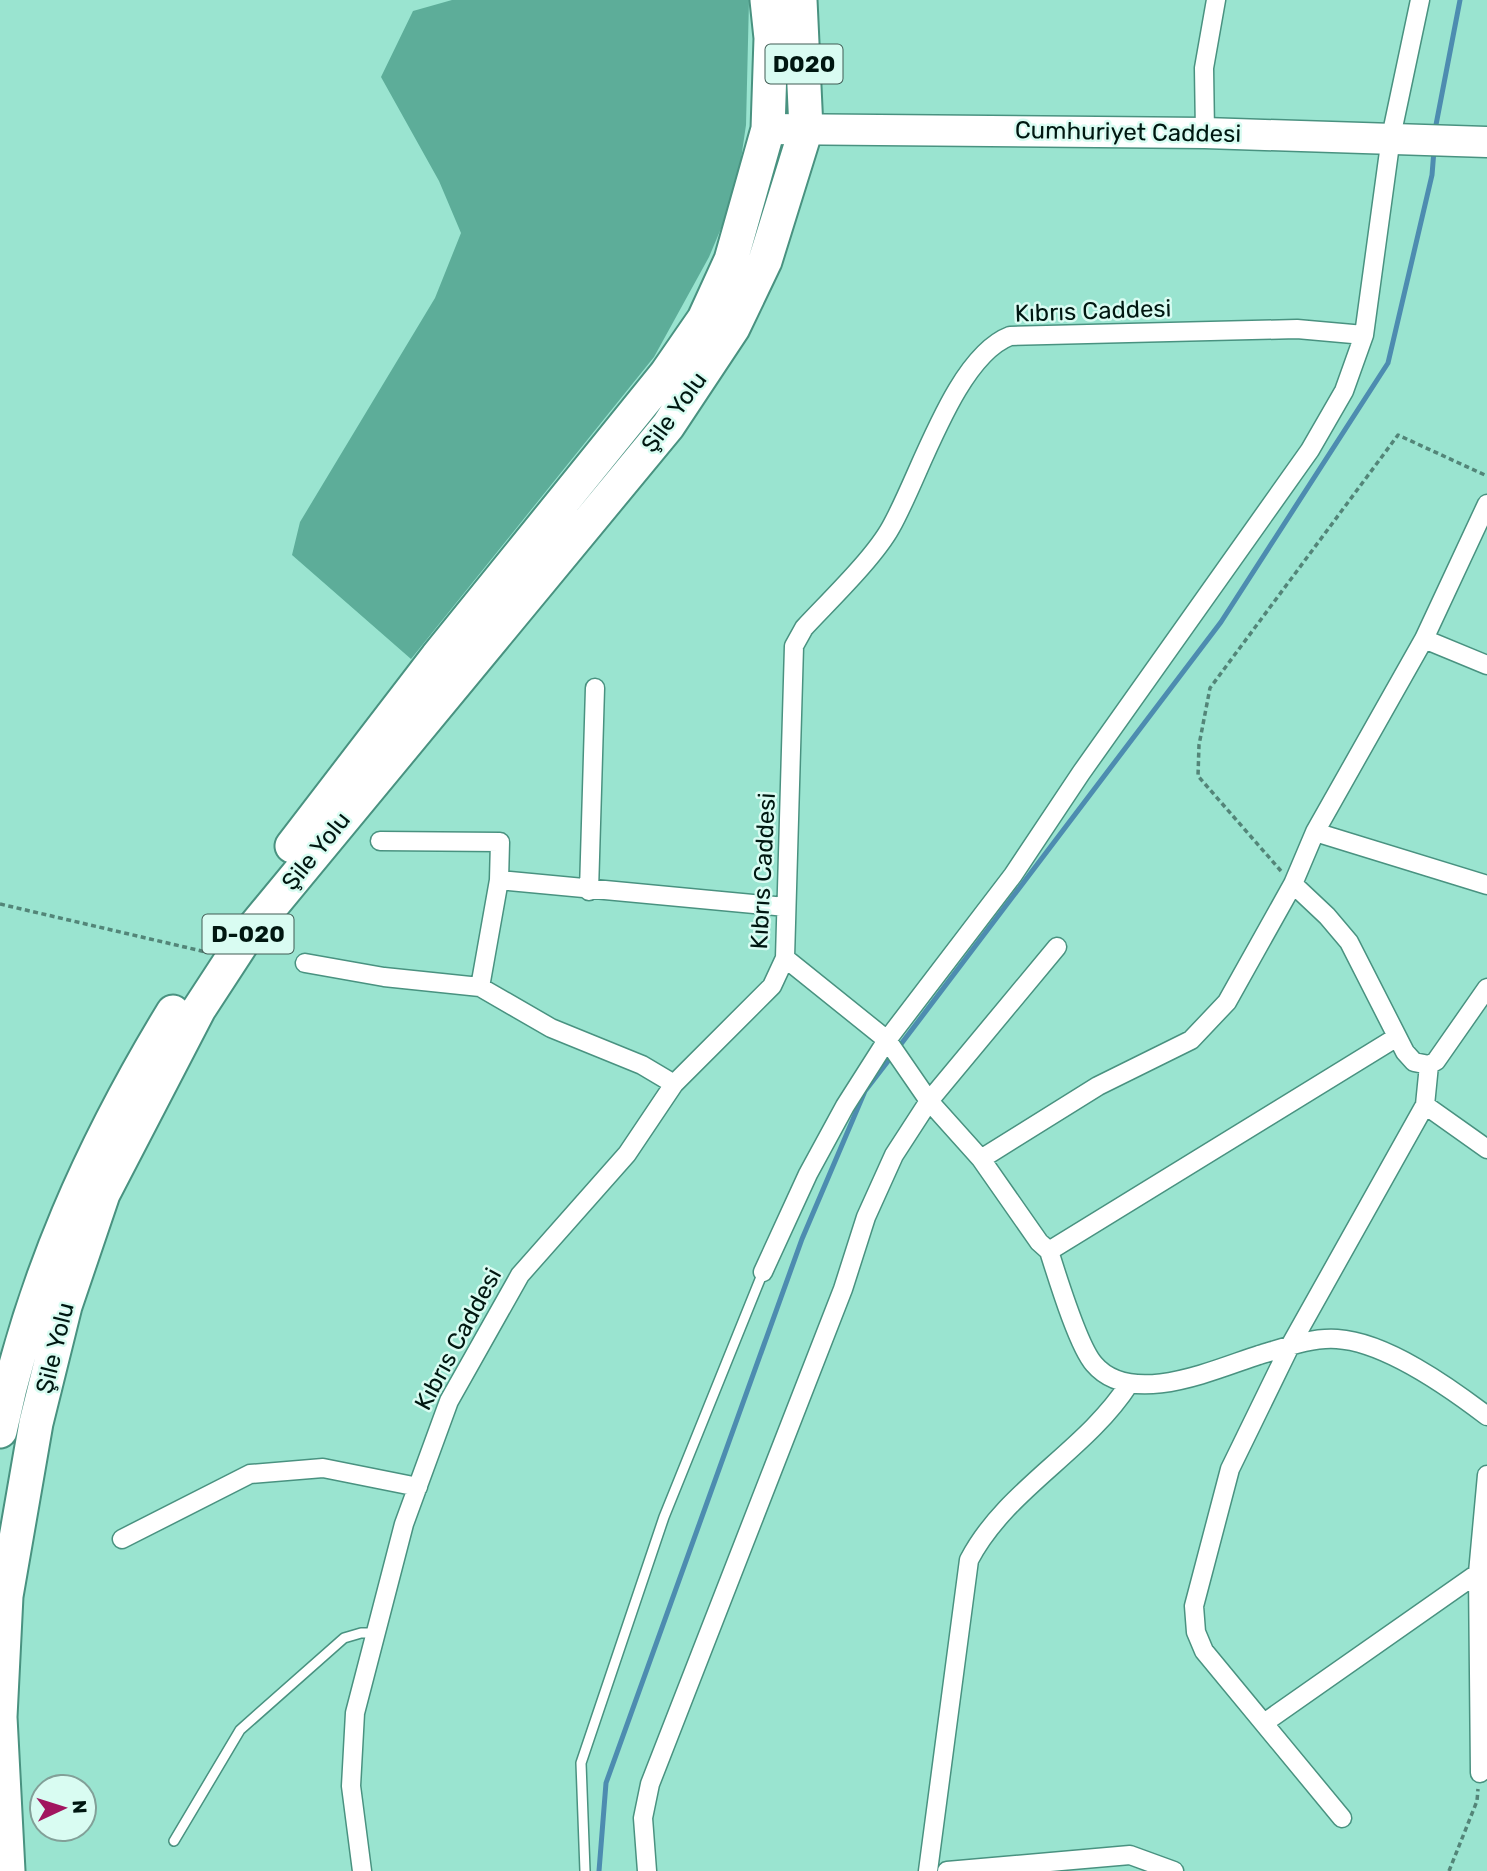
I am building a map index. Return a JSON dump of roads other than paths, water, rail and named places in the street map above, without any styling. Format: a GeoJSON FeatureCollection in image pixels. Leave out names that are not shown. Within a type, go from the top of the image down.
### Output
{"type":"FeatureCollection","features":[{"type":"Feature","properties":{"kind":"highway","name":"Şile Yolu"},"geometry":{"type":"LineString","coordinates":[[0,1431],[16,1359],[51,1250],[103,1136],[210,953],[437,657],[666,374],[704,319],[731,260],[768,129],[771,38],[767,0]]}},
{"type":"Feature","properties":{"kind":"highway","name":"Şile Yolu"},"geometry":{"type":"LineString","coordinates":[[8,1871],[0,1717],[6,1596],[36,1423],[65,1306],[103,1194],[199,1009],[246,937],[668,426],[726,339],[765,261],[806,129],[800,0]]}},
{"type":"Feature","properties":{"kind":"main road","name":"Cumhuriyet Caddesi"},"geometry":{"type":"LineString","coordinates":[[768,129],[1206,133],[1475,141]]}},
{"type":"Feature","properties":{"kind":"street"},"geometry":{"type":"LineString","coordinates":[[1206,133],[1204,68],[1216,0]]}},
{"type":"Feature","properties":{"kind":"street"},"geometry":{"type":"LineString","coordinates":[[763,1272],[808,1174],[845,1106],[887,1040],[1013,875],[1081,773],[1310,450],[1345,391],[1364,335],[1401,137],[1420,0]]}},
{"type":"Feature","properties":{"kind":"street","name":"Kıbrıs Caddesi"},"geometry":{"type":"LineString","coordinates":[[362,1871],[352,1798],[351,1748],[355,1713],[374,1633],[418,1487],[449,1401],[508,1293],[537,1253],[627,1154],[674,1084],[772,986],[785,958],[794,646],[804,628],[890,530],[965,375],[997,341],[1024,335],[1297,329],[1364,335]]}},
{"type":"Feature","properties":{"kind":"street"},"geometry":{"type":"LineString","coordinates":[[981,1159],[1098,1086],[1191,1040],[1227,1002],[1293,884],[1315,832],[1424,639],[1487,504]]}},
{"type":"Feature","properties":{"kind":"street"},"geometry":{"type":"LineString","coordinates":[[1424,639],[1487,665]]}},
{"type":"Feature","properties":{"kind":"street"},"geometry":{"type":"LineString","coordinates":[[589,891],[595,688]]}},
{"type":"Feature","properties":{"kind":"street"},"geometry":{"type":"LineString","coordinates":[[1315,832],[1487,885]]}},
{"type":"Feature","properties":{"kind":"street"},"geometry":{"type":"LineString","coordinates":[[380,841],[500,842],[499,880],[480,987]]}},
{"type":"Feature","properties":{"kind":"street"},"geometry":{"type":"LineString","coordinates":[[499,880],[589,891],[786,907]]}},
{"type":"Feature","properties":{"kind":"street"},"geometry":{"type":"LineString","coordinates":[[1293,884],[1327,916],[1349,942],[1405,1052],[1414,1062],[1429,1065],[1436,1060],[1487,988]]}},
{"type":"Feature","properties":{"kind":"street"},"geometry":{"type":"LineString","coordinates":[[646,1871],[643,1818],[650,1784],[843,1289],[866,1217],[894,1155],[929,1101],[1058,947]]}},
{"type":"Feature","properties":{"kind":"street"},"geometry":{"type":"LineString","coordinates":[[785,958],[887,1040],[929,1101],[981,1159],[1039,1242],[1049,1251],[1091,1362],[1107,1375],[1129,1384],[1176,1381],[1290,1346],[1337,1339],[1377,1350],[1460,1395],[1487,1416]]}},
{"type":"Feature","properties":{"kind":"street"},"geometry":{"type":"LineString","coordinates":[[305,963],[384,977],[480,987],[551,1028],[642,1065],[674,1084]]}},
{"type":"Feature","properties":{"kind":"street"},"geometry":{"type":"LineString","coordinates":[[1049,1251],[1397,1037]]}},
{"type":"Feature","properties":{"kind":"street"},"geometry":{"type":"LineString","coordinates":[[1342,1818],[1204,1651],[1196,1632],[1194,1606],[1230,1469],[1290,1346],[1425,1105],[1429,1065]]}},
{"type":"Feature","properties":{"kind":"street"},"geometry":{"type":"LineString","coordinates":[[1425,1105],[1487,1149]]}},
{"type":"Feature","properties":{"kind":"street"},"geometry":{"type":"LineString","coordinates":[[928,1871],[969,1560],[990,1525],[1102,1421],[1129,1384]]}},
{"type":"Feature","properties":{"kind":"street"},"geometry":{"type":"LineString","coordinates":[[122,1539],[250,1474],[323,1468],[418,1487]]}},
{"type":"Feature","properties":{"kind":"street"},"geometry":{"type":"LineString","coordinates":[[1480,1773],[1478,1573],[1487,1475]]}},
{"type":"Feature","properties":{"kind":"street"},"geometry":{"type":"LineString","coordinates":[[1264,1723],[1478,1573]]}},
{"type":"Feature","properties":{"kind":"street"},"geometry":{"type":"LineString","coordinates":[[947,1871],[1128,1863],[1174,1871]]}},
{"type":"Feature","properties":{"kind":"lane"},"geometry":{"type":"LineString","coordinates":[[585,1871],[581,1763],[664,1517],[763,1272]]}},
{"type":"Feature","properties":{"kind":"lane"},"geometry":{"type":"LineString","coordinates":[[174,1841],[240,1730],[344,1638],[360,1633],[374,1633]]}},
{"type":"Feature","properties":{"kind":"waterway"},"geometry":{"type":"LineString","coordinates":[[1435,130],[1460,0]]}},
{"type":"Feature","properties":{"kind":"waterway"},"geometry":{"type":"LineString","coordinates":[[898,1048],[1221,622],[1388,363],[1432,175],[1434,150]]}},
{"type":"Feature","properties":{"kind":"waterway"},"geometry":{"type":"LineString","coordinates":[[599,1871],[606,1783],[802,1239],[865,1091],[892,1056]]}}]}
